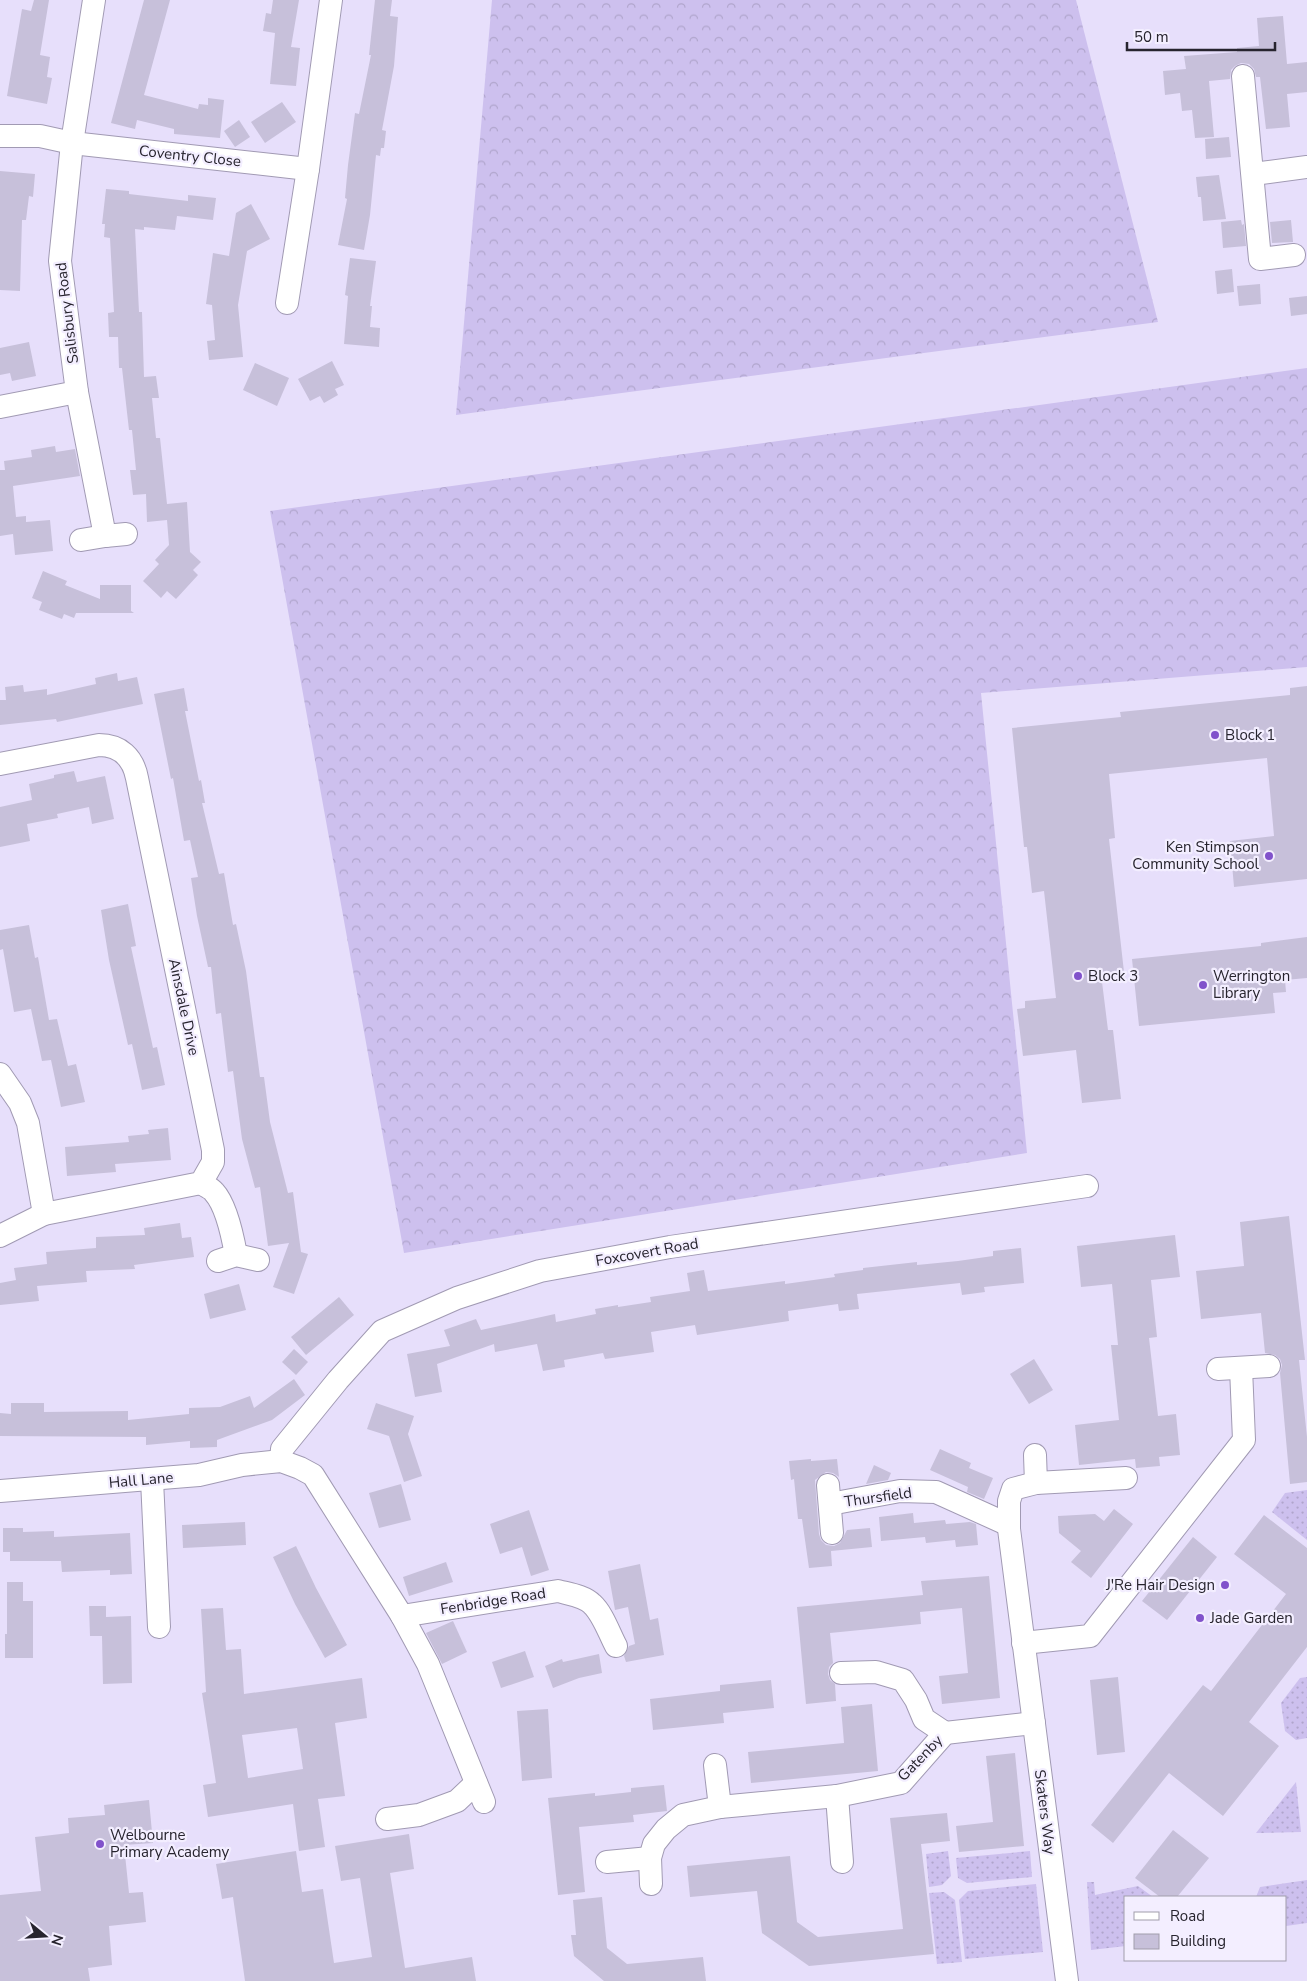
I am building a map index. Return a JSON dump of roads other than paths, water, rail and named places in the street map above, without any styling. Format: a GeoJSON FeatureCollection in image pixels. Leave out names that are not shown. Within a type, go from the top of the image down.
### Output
{"type":"FeatureCollection","features":[{"type":"Feature","properties":{"kind":"street","name":"Salisbury Road"},"geometry":{"type":"LineString","coordinates":[[80,540],[116,535],[77,392],[60,261],[72,143],[94,0]]}},
{"type":"Feature","properties":{"kind":"street"},"geometry":{"type":"LineString","coordinates":[[286,303],[308,169],[331,0]]}},
{"type":"Feature","properties":{"kind":"street"},"geometry":{"type":"LineString","coordinates":[[1243,76],[1260,260],[1294,255]]}},
{"type":"Feature","properties":{"kind":"street","name":"Coventry Close"},"geometry":{"type":"LineString","coordinates":[[0,136],[40,136],[72,143],[308,169]]}},
{"type":"Feature","properties":{"kind":"street"},"geometry":{"type":"LineString","coordinates":[[1253,174],[1307,167]]}},
{"type":"Feature","properties":{"kind":"street"},"geometry":{"type":"LineString","coordinates":[[0,407],[77,392]]}},
{"type":"Feature","properties":{"kind":"street","name":"Ainsdale Drive"},"geometry":{"type":"LineString","coordinates":[[0,764],[99,744],[115,747],[122,751],[132,762],[137,778],[213,1150],[212,1162],[202,1183]]}},
{"type":"Feature","properties":{"kind":"street"},"geometry":{"type":"LineString","coordinates":[[0,1074],[20,1103],[28,1123],[44,1214]]}},
{"type":"Feature","properties":{"kind":"street"},"geometry":{"type":"LineString","coordinates":[[0,1236],[44,1214],[202,1183],[214,1192],[232,1232],[227,1258],[258,1260]]}},
{"type":"Feature","properties":{"kind":"street","name":"Foxcovert Road"},"geometry":{"type":"LineString","coordinates":[[281,1461],[282,1449],[338,1380],[382,1331],[457,1298],[540,1271],[670,1247],[1087,1186]]}},
{"type":"Feature","properties":{"kind":"street"},"geometry":{"type":"LineString","coordinates":[[1218,1369],[1269,1366]]}},
{"type":"Feature","properties":{"kind":"street"},"geometry":{"type":"LineString","coordinates":[[1023,1643],[1090,1636],[1244,1440],[1241,1368]]}},
{"type":"Feature","properties":{"kind":"street"},"geometry":{"type":"LineString","coordinates":[[1035,1455],[1036,1483],[1126,1478]]}},
{"type":"Feature","properties":{"kind":"street"},"geometry":{"type":"LineString","coordinates":[[281,1461],[313,1475],[402,1616],[428,1664],[480,1792],[419,1815],[387,1819]]}},
{"type":"Feature","properties":{"kind":"street","name":"Hall Lane"},"geometry":{"type":"LineString","coordinates":[[0,1491],[199,1475],[242,1465],[281,1461]]}},
{"type":"Feature","properties":{"kind":"street"},"geometry":{"type":"LineString","coordinates":[[152,1480],[159,1627]]}},
{"type":"Feature","properties":{"kind":"street","name":"Skaters Way"},"geometry":{"type":"LineString","coordinates":[[1036,1483],[1013,1490],[1009,1501],[1008,1525],[1067,1981]]}},
{"type":"Feature","properties":{"kind":"street","name":"Thursfield"},"geometry":{"type":"LineString","coordinates":[[832,1533],[829,1495],[900,1491],[936,1492],[1008,1525]]}},
{"type":"Feature","properties":{"kind":"street","name":"Fenbridge Road"},"geometry":{"type":"LineString","coordinates":[[402,1616],[558,1591],[579,1596],[592,1603],[616,1646]]}},
{"type":"Feature","properties":{"kind":"street","name":"Gatenby"},"geometry":{"type":"LineString","coordinates":[[841,1673],[876,1672],[903,1680],[916,1700],[924,1719],[945,1733],[1034,1723]]}},
{"type":"Feature","properties":{"kind":"street","name":"Gatenby"},"geometry":{"type":"LineString","coordinates":[[652,1884],[650,1858],[654,1844],[666,1829],[683,1815],[720,1807],[837,1796],[900,1783],[945,1733]]}},
{"type":"Feature","properties":{"kind":"street"},"geometry":{"type":"LineString","coordinates":[[716,1765],[720,1807]]}},
{"type":"Feature","properties":{"kind":"street"},"geometry":{"type":"LineString","coordinates":[[837,1796],[842,1862]]}},
{"type":"Feature","properties":{"kind":"street"},"geometry":{"type":"LineString","coordinates":[[607,1862],[650,1858]]}},
{"type":"Feature","properties":{"kind":"place","name":"Block 1"},"geometry":{"type":"Point","coordinates":[1215,735]}},
{"type":"Feature","properties":{"kind":"place","name":"Ken Stimpson Community School"},"geometry":{"type":"Point","coordinates":[1269,856]}},
{"type":"Feature","properties":{"kind":"place","name":"Block 3"},"geometry":{"type":"Point","coordinates":[1078,976]}},
{"type":"Feature","properties":{"kind":"place","name":"Werrington Library"},"geometry":{"type":"Point","coordinates":[1203,985]}},
{"type":"Feature","properties":{"kind":"place","name":"J'Re Hair Design"},"geometry":{"type":"Point","coordinates":[1225,1585]}},
{"type":"Feature","properties":{"kind":"place","name":"Jade Garden"},"geometry":{"type":"Point","coordinates":[1200,1618]}},
{"type":"Feature","properties":{"kind":"place","name":"Welbourne Primary Academy"},"geometry":{"type":"Point","coordinates":[100,1844]}}]}
